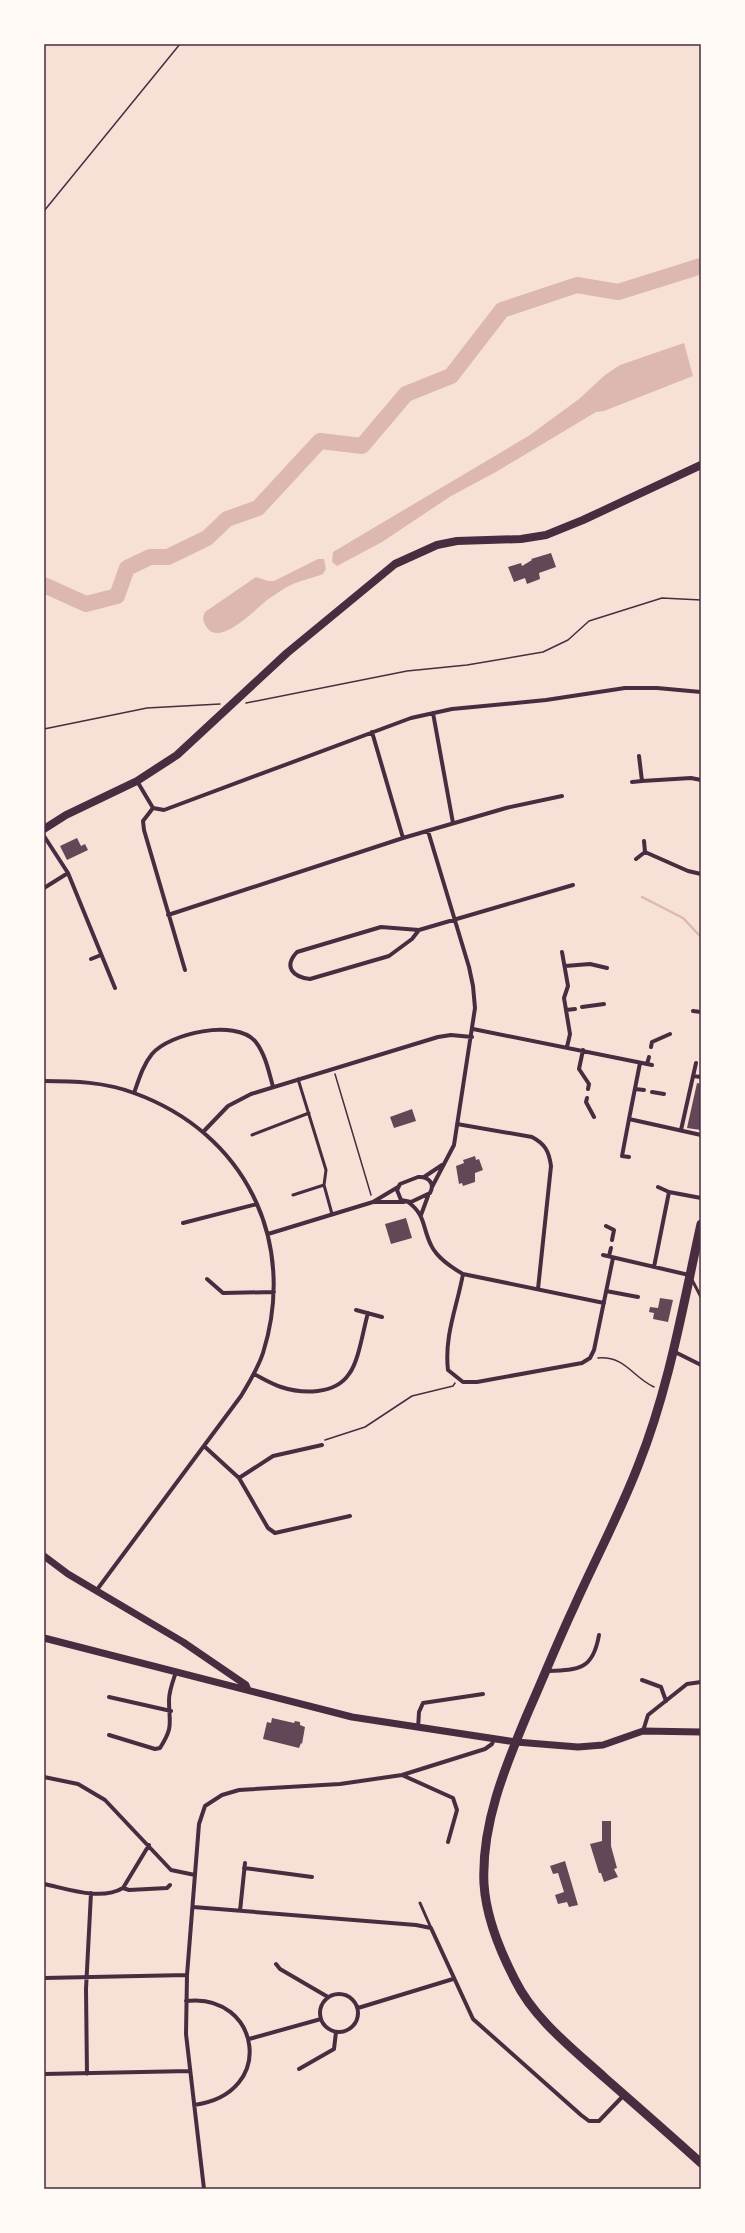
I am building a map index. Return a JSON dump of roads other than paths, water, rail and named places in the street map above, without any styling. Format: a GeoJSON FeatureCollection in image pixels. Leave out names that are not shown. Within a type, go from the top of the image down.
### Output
{"type":"FeatureCollection","features":[{"type":"Feature","properties":{"kind":"highway"},"geometry":{"type":"LineString","coordinates":[[701,1224],[697,1257],[690,1275],[663,1391],[651,1431],[626,1495],[546,1671],[506,1764],[496,1797],[484,1861],[484,1887],[492,1925],[500,1949],[525,1998],[537,2013],[581,2056],[701,2163]]}},
{"type":"Feature","properties":{"kind":"main road"},"geometry":{"type":"LineString","coordinates":[[44,829],[66,815],[137,781],[176,755],[262,675],[395,564],[437,544],[457,541],[521,539],[546,535],[583,520],[701,466]]}},
{"type":"Feature","properties":{"kind":"street"},"geometry":{"type":"LineString","coordinates":[[137,781],[154,808],[164,810],[372,732],[411,718],[433,713],[546,700],[625,688],[657,688],[701,692]]}},
{"type":"Feature","properties":{"kind":"street"},"geometry":{"type":"LineString","coordinates":[[433,713],[453,824]]}},
{"type":"Feature","properties":{"kind":"street"},"geometry":{"type":"LineString","coordinates":[[372,732],[403,838]]}},
{"type":"Feature","properties":{"kind":"street"},"geometry":{"type":"LineString","coordinates":[[639,756],[642,781]]}},
{"type":"Feature","properties":{"kind":"street"},"geometry":{"type":"LineString","coordinates":[[632,782],[691,778],[701,780]]}},
{"type":"Feature","properties":{"kind":"street"},"geometry":{"type":"LineString","coordinates":[[168,915],[403,838],[562,796]]}},
{"type":"Feature","properties":{"kind":"street"},"geometry":{"type":"LineString","coordinates":[[154,808],[143,822],[144,830],[185,970]]}},
{"type":"Feature","properties":{"kind":"street"},"geometry":{"type":"LineString","coordinates":[[421,1214],[442,1165],[452,1150],[472,1037],[474,986],[428,831]]}},
{"type":"Feature","properties":{"kind":"street"},"geometry":{"type":"LineString","coordinates":[[44,836],[68,873],[115,988]]}},
{"type":"Feature","properties":{"kind":"street"},"geometry":{"type":"LineString","coordinates":[[644,841],[645,852]]}},
{"type":"Feature","properties":{"kind":"street"},"geometry":{"type":"LineString","coordinates":[[636,859],[645,852]]}},
{"type":"Feature","properties":{"kind":"street"},"geometry":{"type":"LineString","coordinates":[[645,852],[688,871],[701,874]]}},
{"type":"Feature","properties":{"kind":"street"},"geometry":{"type":"LineString","coordinates":[[44,888],[68,873]]}},
{"type":"Feature","properties":{"kind":"street"},"geometry":{"type":"LineString","coordinates":[[419,930],[412,939],[389,956],[310,979],[300,978],[295,975],[291,969],[292,958],[297,952],[381,927],[419,930],[572,885]]}},
{"type":"Feature","properties":{"kind":"street"},"geometry":{"type":"LineString","coordinates":[[562,952],[568,986],[564,998],[570,1034],[567,1047]]}},
{"type":"Feature","properties":{"kind":"street"},"geometry":{"type":"LineString","coordinates":[[91,959],[101,955]]}},
{"type":"Feature","properties":{"kind":"street"},"geometry":{"type":"LineString","coordinates":[[565,966],[590,964],[607,968]]}},
{"type":"Feature","properties":{"kind":"street"},"geometry":{"type":"LineString","coordinates":[[582,1007],[604,1004]]}},
{"type":"Feature","properties":{"kind":"street"},"geometry":{"type":"LineString","coordinates":[[566,1010],[575,1009]]}},
{"type":"Feature","properties":{"kind":"street"},"geometry":{"type":"LineString","coordinates":[[693,1011],[701,1012]]}},
{"type":"Feature","properties":{"kind":"street"},"geometry":{"type":"LineString","coordinates":[[473,1029],[583,1050],[652,1066]]}},
{"type":"Feature","properties":{"kind":"street"},"geometry":{"type":"LineString","coordinates":[[134,1093],[144,1066],[153,1053],[174,1040],[205,1031],[233,1031],[254,1040],[261,1050],[273,1087]]}},
{"type":"Feature","properties":{"kind":"street"},"geometry":{"type":"LineString","coordinates":[[651,1047],[652,1042],[670,1034]]}},
{"type":"Feature","properties":{"kind":"street"},"geometry":{"type":"LineString","coordinates":[[204,1131],[228,1106],[251,1094],[438,1037],[451,1035],[472,1037]]}},
{"type":"Feature","properties":{"kind":"street"},"geometry":{"type":"LineString","coordinates":[[583,1050],[579,1070],[589,1084],[588,1089]]}},
{"type":"Feature","properties":{"kind":"street"},"geometry":{"type":"LineString","coordinates":[[647,1064],[649,1057]]}},
{"type":"Feature","properties":{"kind":"street"},"geometry":{"type":"LineString","coordinates":[[628,1158],[622,1156],[640,1063]]}},
{"type":"Feature","properties":{"kind":"street"},"geometry":{"type":"LineString","coordinates":[[681,1130],[696,1063]]}},
{"type":"Feature","properties":{"kind":"street"},"geometry":{"type":"LineString","coordinates":[[693,1076],[701,1077]]}},
{"type":"Feature","properties":{"kind":"street"},"geometry":{"type":"LineString","coordinates":[[44,1081],[83,1082],[105,1085],[134,1093],[171,1110],[204,1131],[229,1157],[257,1204],[268,1234],[274,1264],[272,1322],[263,1355],[254,1374],[241,1396],[96,1591]]}},
{"type":"Feature","properties":{"kind":"street"},"geometry":{"type":"LineString","coordinates":[[635,1089],[644,1090]]}},
{"type":"Feature","properties":{"kind":"street"},"geometry":{"type":"LineString","coordinates":[[652,1092],[664,1094]]}},
{"type":"Feature","properties":{"kind":"street"},"geometry":{"type":"LineString","coordinates":[[586,1098],[586,1102],[594,1116]]}},
{"type":"Feature","properties":{"kind":"street"},"geometry":{"type":"LineString","coordinates":[[629,1119],[701,1135]]}},
{"type":"Feature","properties":{"kind":"street"},"geometry":{"type":"LineString","coordinates":[[457,1124],[532,1137],[541,1142],[547,1149],[551,1166],[538,1289]]}},
{"type":"Feature","properties":{"kind":"street"},"geometry":{"type":"LineString","coordinates":[[268,1234],[373,1202],[404,1182],[424,1177],[442,1165]]}},
{"type":"Feature","properties":{"kind":"street"},"geometry":{"type":"LineString","coordinates":[[424,1177],[430,1180],[432,1187]]}},
{"type":"Feature","properties":{"kind":"street"},"geometry":{"type":"LineString","coordinates":[[398,1187],[399,1197],[421,1214],[431,1245],[436,1253],[453,1268],[463,1274],[604,1303]]}},
{"type":"Feature","properties":{"kind":"street"},"geometry":{"type":"LineString","coordinates":[[658,1187],[669,1192],[701,1198]]}},
{"type":"Feature","properties":{"kind":"street"},"geometry":{"type":"LineString","coordinates":[[654,1267],[669,1192]]}},
{"type":"Feature","properties":{"kind":"street"},"geometry":{"type":"LineString","coordinates":[[373,1202],[406,1202],[428,1196]]}},
{"type":"Feature","properties":{"kind":"street"},"geometry":{"type":"LineString","coordinates":[[183,1223],[257,1204]]}},
{"type":"Feature","properties":{"kind":"street"},"geometry":{"type":"LineString","coordinates":[[606,1226],[614,1230],[612,1240]]}},
{"type":"Feature","properties":{"kind":"street"},"geometry":{"type":"LineString","coordinates":[[463,1274],[452,1316],[446,1354],[448,1370],[458,1380],[463,1382],[477,1382],[582,1364],[590,1358],[594,1350],[606,1292],[611,1248]]}},
{"type":"Feature","properties":{"kind":"street"},"geometry":{"type":"LineString","coordinates":[[603,1255],[690,1275]]}},
{"type":"Feature","properties":{"kind":"street"},"geometry":{"type":"LineString","coordinates":[[207,1279],[223,1292],[274,1292]]}},
{"type":"Feature","properties":{"kind":"street"},"geometry":{"type":"LineString","coordinates":[[606,1292],[638,1297]]}},
{"type":"Feature","properties":{"kind":"street"},"geometry":{"type":"LineString","coordinates":[[356,1310],[382,1317]]}},
{"type":"Feature","properties":{"kind":"street"},"geometry":{"type":"LineString","coordinates":[[254,1374],[280,1387],[298,1390],[312,1391],[330,1389],[336,1386],[349,1374],[353,1366],[368,1313]]}},
{"type":"Feature","properties":{"kind":"street"},"geometry":{"type":"LineString","coordinates":[[672,1351],[701,1366]]}},
{"type":"Feature","properties":{"kind":"street"},"geometry":{"type":"LineString","coordinates":[[239,1478],[273,1456],[322,1445]]}},
{"type":"Feature","properties":{"kind":"street"},"geometry":{"type":"LineString","coordinates":[[204,1446],[239,1478],[268,1528],[275,1533],[350,1516]]}},
{"type":"Feature","properties":{"kind":"street"},"geometry":{"type":"LineString","coordinates":[[44,1556],[68,1574],[183,1642],[246,1685],[248,1690]]}},
{"type":"Feature","properties":{"kind":"street"},"geometry":{"type":"LineString","coordinates":[[546,1671],[568,1670],[588,1664],[596,1652],[599,1635]]}},
{"type":"Feature","properties":{"kind":"street"},"geometry":{"type":"LineString","coordinates":[[44,1638],[352,1717],[494,1739],[578,1747],[603,1745],[643,1731],[701,1732]]}},
{"type":"Feature","properties":{"kind":"street"},"geometry":{"type":"LineString","coordinates":[[109,1735],[155,1749],[160,1748],[170,1730],[169,1699],[176,1672]]}},
{"type":"Feature","properties":{"kind":"street"},"geometry":{"type":"LineString","coordinates":[[642,1680],[661,1687],[666,1700]]}},
{"type":"Feature","properties":{"kind":"street"},"geometry":{"type":"LineString","coordinates":[[643,1731],[648,1716],[666,1700],[687,1684],[701,1682]]}},
{"type":"Feature","properties":{"kind":"street"},"geometry":{"type":"LineString","coordinates":[[418,1728],[419,1712],[423,1703],[483,1694]]}},
{"type":"Feature","properties":{"kind":"street"},"geometry":{"type":"LineString","coordinates":[[109,1697],[170,1711]]}},
{"type":"Feature","properties":{"kind":"street"},"geometry":{"type":"LineString","coordinates":[[204,2189],[186,2034],[186,2001],[199,1824],[205,1806],[222,1794],[239,1790],[340,1784],[402,1775],[489,1747],[494,1739]]}},
{"type":"Feature","properties":{"kind":"street"},"geometry":{"type":"LineString","coordinates":[[402,1775],[453,1798],[457,1810],[448,1842]]}},
{"type":"Feature","properties":{"kind":"street"},"geometry":{"type":"LineString","coordinates":[[44,1777],[78,1784],[105,1800],[150,1845],[171,1870],[195,1875]]}},
{"type":"Feature","properties":{"kind":"street"},"geometry":{"type":"LineString","coordinates":[[123,1888],[150,1845]]}},
{"type":"Feature","properties":{"kind":"street"},"geometry":{"type":"LineString","coordinates":[[240,1911],[244,1866],[312,1877]]}},
{"type":"Feature","properties":{"kind":"street"},"geometry":{"type":"LineString","coordinates":[[44,1884],[91,1893],[105,1894],[123,1888],[130,1890],[167,1888],[170,1886]]}},
{"type":"Feature","properties":{"kind":"street"},"geometry":{"type":"LineString","coordinates":[[87,2074],[87,1978],[91,1893]]}},
{"type":"Feature","properties":{"kind":"street"},"geometry":{"type":"LineString","coordinates":[[193,1907],[416,1925],[431,1928],[453,1979],[473,2019],[589,2121],[599,2121],[624,2095]]}},
{"type":"Feature","properties":{"kind":"street"},"geometry":{"type":"LineString","coordinates":[[276,1964],[280,1969],[328,1997]]}},
{"type":"Feature","properties":{"kind":"street"},"geometry":{"type":"LineString","coordinates":[[44,1978],[188,1975]]}},
{"type":"Feature","properties":{"kind":"street"},"geometry":{"type":"LineString","coordinates":[[358,2008],[453,1979]]}},
{"type":"Feature","properties":{"kind":"street"},"geometry":{"type":"LineString","coordinates":[[334,1994],[346,1994],[356,2002],[358,2008],[357,2021],[348,2030],[336,2032],[329,2029],[321,2019],[321,2007],[328,1997],[334,1994]]}},
{"type":"Feature","properties":{"kind":"street"},"geometry":{"type":"LineString","coordinates":[[186,2001],[198,2000],[215,2003],[230,2012],[242,2025],[249,2039],[249,2057],[245,2072],[237,2086],[218,2099],[194,2105]]}},
{"type":"Feature","properties":{"kind":"street"},"geometry":{"type":"LineString","coordinates":[[249,2039],[321,2019]]}},
{"type":"Feature","properties":{"kind":"street"},"geometry":{"type":"LineString","coordinates":[[299,2069],[334,2049],[336,2032]]}},
{"type":"Feature","properties":{"kind":"street"},"geometry":{"type":"LineString","coordinates":[[44,2074],[190,2071]]}},
{"type":"Feature","properties":{"kind":"lane"},"geometry":{"type":"LineString","coordinates":[[298,1079],[326,1170],[324,1185],[332,1214]]}},
{"type":"Feature","properties":{"kind":"lane"},"geometry":{"type":"LineString","coordinates":[[252,1135],[309,1113]]}},
{"type":"Feature","properties":{"kind":"lane"},"geometry":{"type":"LineString","coordinates":[[293,1195],[324,1185]]}},
{"type":"Feature","properties":{"kind":"lane"},"geometry":{"type":"LineString","coordinates":[[690,1275],[701,1297]]}},
{"type":"Feature","properties":{"kind":"lane"},"geometry":{"type":"LineString","coordinates":[[420,1903],[431,1928]]}},
{"type":"Feature","properties":{"kind":"waterway"},"geometry":{"type":"LineString","coordinates":[[44,585],[86,604],[117,596],[127,568],[150,557],[168,557],[207,538],[227,519],[258,508],[320,441],[362,446],[406,394],[451,376],[502,310],[577,285],[618,292],[701,266]]}},
{"type":"Feature","properties":{"kind":"waterway"},"geometry":{"type":"LineString","coordinates":[[642,897],[683,918],[701,937]]}}]}
